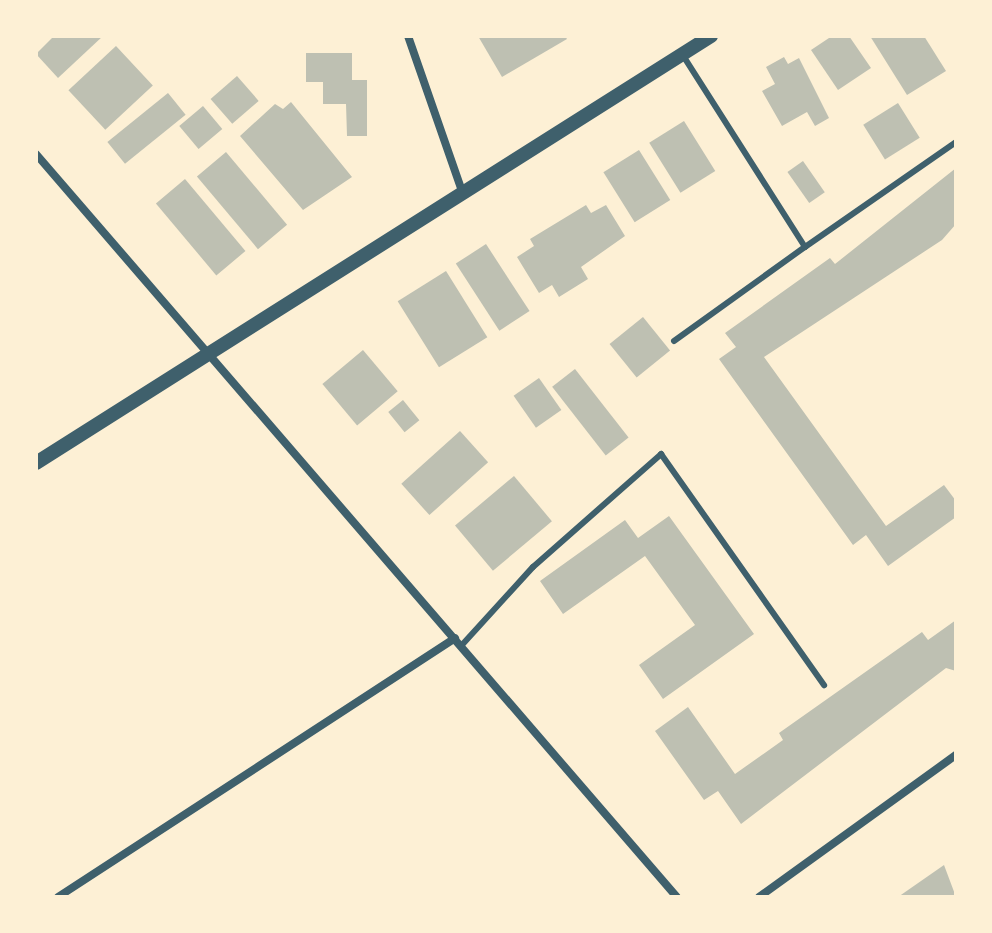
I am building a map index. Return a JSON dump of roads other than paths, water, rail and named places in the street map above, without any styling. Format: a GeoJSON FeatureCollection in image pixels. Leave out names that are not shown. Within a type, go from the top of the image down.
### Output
{"type":"FeatureCollection","features":[{"type":"Feature","properties":{"kind":"street"},"geometry":{"type":"LineString","coordinates":[[408,36],[463,194]]}},
{"type":"Feature","properties":{"kind":"street"},"geometry":{"type":"LineString","coordinates":[[36,463],[711,36]]}},
{"type":"Feature","properties":{"kind":"street"},"geometry":{"type":"LineString","coordinates":[[36,154],[212,354],[677,897]]}},
{"type":"Feature","properties":{"kind":"street"},"geometry":{"type":"LineString","coordinates":[[58,897],[458,642]]}},
{"type":"Feature","properties":{"kind":"street"},"geometry":{"type":"LineString","coordinates":[[759,897],[956,755]]}},
{"type":"Feature","properties":{"kind":"lane"},"geometry":{"type":"LineString","coordinates":[[682,54],[805,247]]}},
{"type":"Feature","properties":{"kind":"lane"},"geometry":{"type":"LineString","coordinates":[[674,341],[956,142]]}},
{"type":"Feature","properties":{"kind":"lane"},"geometry":{"type":"LineString","coordinates":[[458,642],[533,567],[661,454],[824,685]]}}]}
